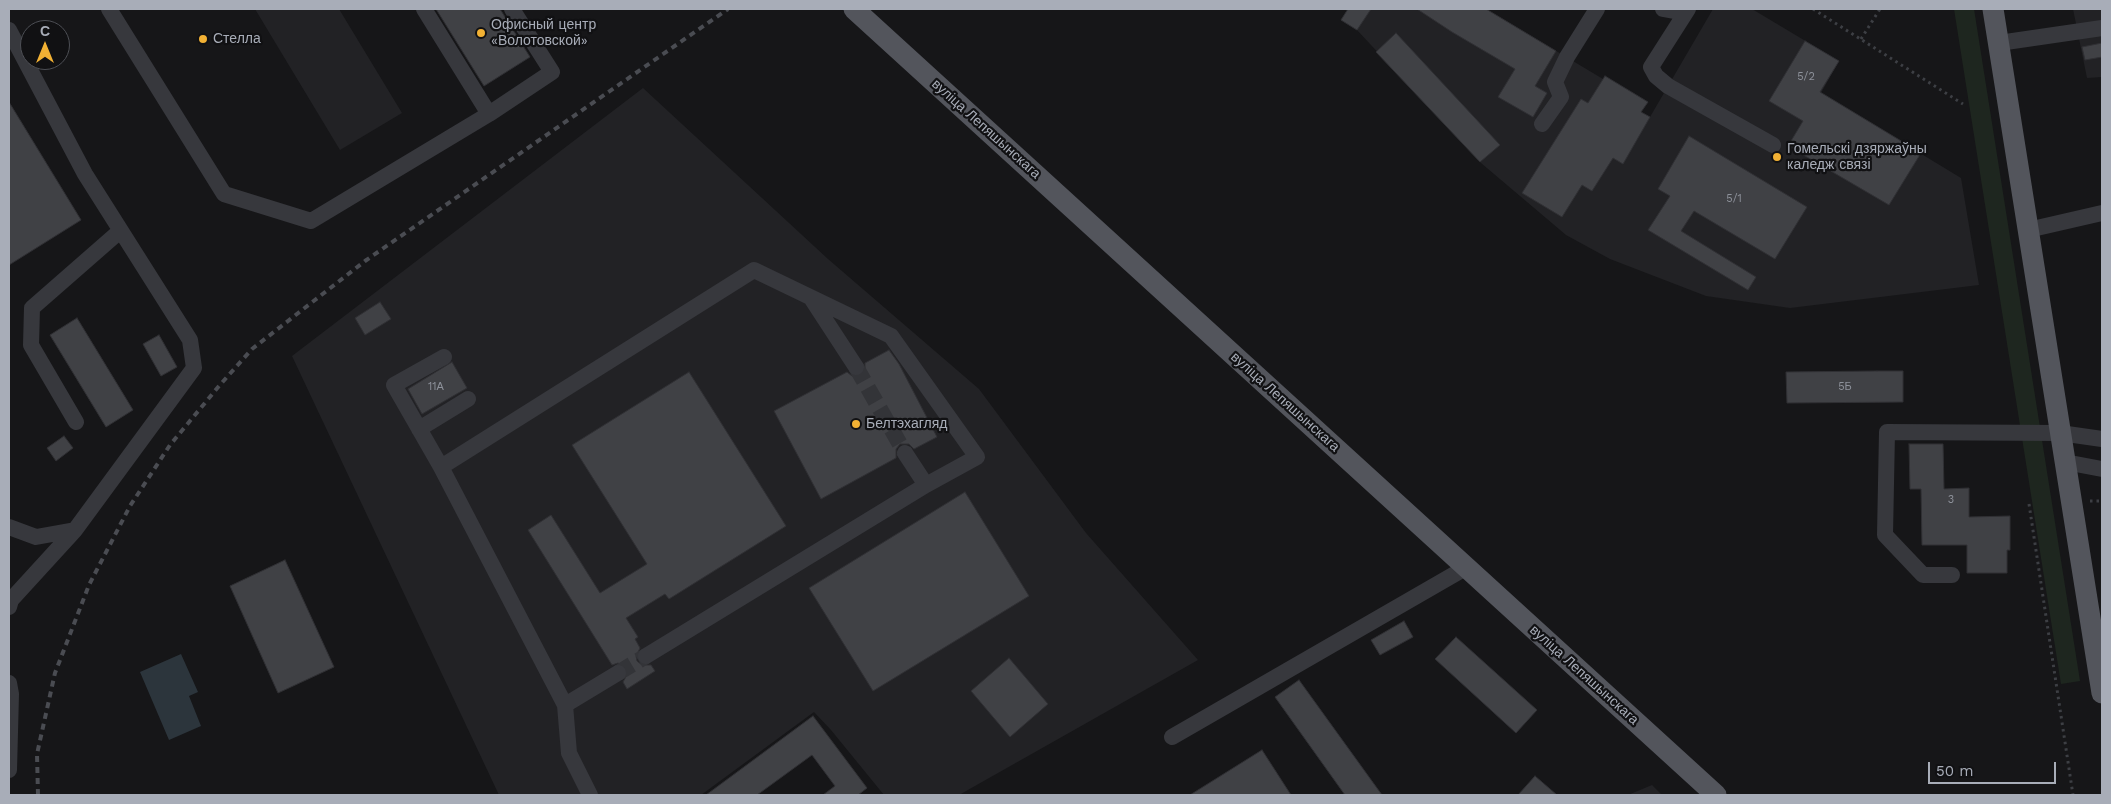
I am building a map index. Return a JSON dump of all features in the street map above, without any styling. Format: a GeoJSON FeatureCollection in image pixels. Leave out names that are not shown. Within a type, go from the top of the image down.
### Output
{"type":"FeatureCollection","features":[{"type":"Feature","properties":{"kind":"main road","name":"вуліца Лепяшынскага"},"geometry":{"type":"LineString","coordinates":[[854,9],[1716,795]]}},
{"type":"Feature","properties":{"kind":"main road"},"geometry":{"type":"LineString","coordinates":[[1993,9],[2102,693]]}},
{"type":"Feature","properties":{"kind":"lane"},"geometry":{"type":"LineString","coordinates":[[109,9],[224,194],[311,221],[489,114],[552,72],[512,9]]}},
{"type":"Feature","properties":{"kind":"lane"},"geometry":{"type":"LineString","coordinates":[[424,9],[489,114]]}},
{"type":"Feature","properties":{"kind":"lane"},"geometry":{"type":"LineString","coordinates":[[1542,124],[1561,97],[1555,82],[1567,57],[1597,9]]}},
{"type":"Feature","properties":{"kind":"lane"},"geometry":{"type":"LineString","coordinates":[[1663,9],[1686,11],[1651,67],[1656,76],[1668,86],[1773,145]]}},
{"type":"Feature","properties":{"kind":"lane"},"geometry":{"type":"LineString","coordinates":[[1999,43],[2102,28]]}},
{"type":"Feature","properties":{"kind":"lane"},"geometry":{"type":"LineString","coordinates":[[9,30],[85,174],[190,340],[194,368],[75,530],[11,600],[9,607]]}},
{"type":"Feature","properties":{"kind":"lane"},"geometry":{"type":"LineString","coordinates":[[2028,230],[2102,213]]}},
{"type":"Feature","properties":{"kind":"lane"},"geometry":{"type":"LineString","coordinates":[[76,422],[31,345],[32,308],[120,231]]}},
{"type":"Feature","properties":{"kind":"lane"},"geometry":{"type":"LineString","coordinates":[[441,467],[754,270],[891,336],[977,457],[926,485],[646,656]]}},
{"type":"Feature","properties":{"kind":"lane"},"geometry":{"type":"LineString","coordinates":[[811,298],[856,367]]}},
{"type":"Feature","properties":{"kind":"lane"},"geometry":{"type":"LineString","coordinates":[[444,357],[394,385],[441,467],[566,705],[568,753],[590,795]]}},
{"type":"Feature","properties":{"kind":"lane"},"geometry":{"type":"LineString","coordinates":[[419,428],[468,398]]}},
{"type":"Feature","properties":{"kind":"lane"},"geometry":{"type":"LineString","coordinates":[[1952,575],[1923,575],[1885,535],[1887,432],[2060,433],[2102,439]]}},
{"type":"Feature","properties":{"kind":"lane"},"geometry":{"type":"LineString","coordinates":[[905,453],[926,485]]}},
{"type":"Feature","properties":{"kind":"lane"},"geometry":{"type":"LineString","coordinates":[[2065,462],[2102,469]]}},
{"type":"Feature","properties":{"kind":"lane"},"geometry":{"type":"LineString","coordinates":[[9,527],[36,537],[75,530]]}},
{"type":"Feature","properties":{"kind":"lane"},"geometry":{"type":"LineString","coordinates":[[1172,737],[1467,567]]}},
{"type":"Feature","properties":{"kind":"lane"},"geometry":{"type":"LineString","coordinates":[[566,705],[618,673]]}},
{"type":"Feature","properties":{"kind":"lane"},"geometry":{"type":"LineString","coordinates":[[9,683],[11,694],[9,770]]}},
{"type":"Feature","properties":{"kind":"path"},"geometry":{"type":"LineString","coordinates":[[1813,9],[1962,104]]}},
{"type":"Feature","properties":{"kind":"path"},"geometry":{"type":"LineString","coordinates":[[1861,39],[1880,9]]}},
{"type":"Feature","properties":{"kind":"path"},"geometry":{"type":"LineString","coordinates":[[2090,502],[2102,501]]}},
{"type":"Feature","properties":{"kind":"path"},"geometry":{"type":"LineString","coordinates":[[2030,504],[2073,795]]}},
{"type":"Feature","properties":{"kind":"shaded area"},"geometry":{"type":"Polygon","coordinates":[[[255,9],[339,9],[402,113],[340,150],[255,9]]]}},
{"type":"Feature","properties":{"kind":"shaded area","name":"Гомельскі дзяржаўны каледж связі"},"geometry":{"type":"Polygon","coordinates":[[[1348,9],[1486,9],[1603,79],[1605,76],[1647,102],[1641,112],[1650,117],[1713,9],[1752,9],[1839,61],[1821,93],[1961,178],[1979,285],[1790,308],[1706,296],[1610,259],[1566,235],[1481,163],[1357,30],[1341,20],[1348,9]]]}},
{"type":"Feature","properties":{"kind":"shaded area"},"geometry":{"type":"Polygon","coordinates":[[[1954,9],[1974,9],[2080,681],[2061,684],[1954,9]]]}},
{"type":"Feature","properties":{"kind":"shaded area"},"geometry":{"type":"Polygon","coordinates":[[[2073,9],[2102,9],[2102,77],[2087,78],[2073,9]]]}},
{"type":"Feature","properties":{"kind":"shaded area"},"geometry":{"type":"Polygon","coordinates":[[[643,88],[828,259],[979,389],[1086,533],[1198,660],[959,795],[884,795],[814,712],[701,795],[499,795],[292,356],[643,88]]]}},
{"type":"Feature","properties":{"kind":"shaded area"},"geometry":{"type":"Polygon","coordinates":[[[181,654],[198,692],[189,696],[201,726],[169,740],[140,672],[181,654]]]}},
{"type":"Feature","properties":{"kind":"shaded area"},"geometry":{"type":"Polygon","coordinates":[[[1652,785],[1662,795],[1628,795],[1652,785]]]}},
{"type":"Feature","properties":{"kind":"building","name":"Офисный центр «Волотовской»"},"geometry":{"type":"Polygon","coordinates":[[[436,9],[500,9],[530,57],[484,86],[436,9]]]}},
{"type":"Feature","properties":{"kind":"building"},"geometry":{"type":"Polygon","coordinates":[[[1348,9],[1371,9],[1357,30],[1341,20],[1348,9]]]}},
{"type":"Feature","properties":{"kind":"building"},"geometry":{"type":"Polygon","coordinates":[[[1417,9],[1486,9],[1556,51],[1535,86],[1547,93],[1533,117],[1498,97],[1515,69],[1417,9]]]}},
{"type":"Feature","properties":{"kind":"building"},"geometry":{"type":"Polygon","coordinates":[[[1396,33],[1500,145],[1480,162],[1376,52],[1396,33]]]}},
{"type":"Feature","properties":{"kind":"building"},"geometry":{"type":"Polygon","coordinates":[[[1805,41],[1839,61],[1820,92],[1921,153],[1889,205],[1788,146],[1803,121],[1769,101],[1805,41]]]}},
{"type":"Feature","properties":{"kind":"building"},"geometry":{"type":"Polygon","coordinates":[[[2102,43],[2102,57],[2085,60],[2082,47],[2102,43]]]}},
{"type":"Feature","properties":{"kind":"building"},"geometry":{"type":"Polygon","coordinates":[[[1605,76],[1648,102],[1641,112],[1650,117],[1623,164],[1613,158],[1592,191],[1582,185],[1562,217],[1522,193],[1581,99],[1588,103],[1605,76]]]}},
{"type":"Feature","properties":{"kind":"building"},"geometry":{"type":"Polygon","coordinates":[[[9,102],[81,220],[9,265],[9,102]]]}},
{"type":"Feature","properties":{"kind":"building"},"geometry":{"type":"Polygon","coordinates":[[[1689,136],[1807,207],[1775,259],[1694,211],[1681,231],[1756,277],[1748,290],[1648,230],[1670,196],[1658,189],[1689,136]]]}},
{"type":"Feature","properties":{"kind":"building"},"geometry":{"type":"Polygon","coordinates":[[[380,302],[391,319],[365,335],[355,318],[380,302]]]}},
{"type":"Feature","properties":{"kind":"building"},"geometry":{"type":"Polygon","coordinates":[[[77,318],[133,410],[106,427],[50,335],[77,318]]]}},
{"type":"Feature","properties":{"kind":"building"},"geometry":{"type":"Polygon","coordinates":[[[159,335],[177,367],[161,376],[143,344],[159,335]]]}},
{"type":"Feature","properties":{"kind":"building","name":"Белтэхагляд"},"geometry":{"type":"Polygon","coordinates":[[[889,350],[899,364],[937,437],[914,449],[909,444],[900,444],[896,449],[896,458],[821,499],[774,411],[847,372],[852,376],[861,376],[865,371],[865,363],[889,350]]]}},
{"type":"Feature","properties":{"kind":"building"},"geometry":{"type":"Polygon","coordinates":[[[452,362],[467,388],[422,414],[408,389],[452,362]]]}},
{"type":"Feature","properties":{"kind":"building"},"geometry":{"type":"Polygon","coordinates":[[[1903,371],[1903,402],[1787,403],[1786,372],[1903,371]]]}},
{"type":"Feature","properties":{"kind":"building"},"geometry":{"type":"Polygon","coordinates":[[[689,372],[786,526],[669,599],[665,594],[626,618],[638,637],[635,639],[640,648],[636,656],[637,661],[642,665],[651,665],[655,671],[627,689],[623,682],[628,673],[626,667],[618,663],[612,665],[528,530],[551,515],[600,593],[647,564],[572,445],[689,372]]]}},
{"type":"Feature","properties":{"kind":"building"},"geometry":{"type":"Polygon","coordinates":[[[64,436],[73,448],[56,461],[47,448],[64,436]]]}},
{"type":"Feature","properties":{"kind":"building"},"geometry":{"type":"Polygon","coordinates":[[[1909,444],[1943,444],[1944,489],[1969,488],[1969,517],[2010,516],[2010,550],[2007,550],[2007,573],[1967,573],[1967,545],[1922,545],[1921,489],[1910,489],[1909,444]]]}},
{"type":"Feature","properties":{"kind":"building"},"geometry":{"type":"Polygon","coordinates":[[[965,492],[1029,596],[873,691],[809,588],[965,492]]]}},
{"type":"Feature","properties":{"kind":"building"},"geometry":{"type":"Polygon","coordinates":[[[285,560],[334,667],[278,693],[230,586],[285,560]]]}},
{"type":"Feature","properties":{"kind":"building"},"geometry":{"type":"Polygon","coordinates":[[[1404,621],[1413,637],[1380,655],[1371,640],[1404,621]]]}},
{"type":"Feature","properties":{"kind":"building"},"geometry":{"type":"Polygon","coordinates":[[[1456,637],[1537,710],[1516,733],[1435,659],[1456,637]]]}},
{"type":"Feature","properties":{"kind":"building"},"geometry":{"type":"Polygon","coordinates":[[[1009,658],[1048,704],[1010,737],[971,691],[1009,658]]]}},
{"type":"Feature","properties":{"kind":"building"},"geometry":{"type":"Polygon","coordinates":[[[1299,680],[1382,795],[1345,795],[1275,697],[1299,680]]]}},
{"type":"Feature","properties":{"kind":"building"},"geometry":{"type":"Polygon","coordinates":[[[813,716],[867,788],[858,795],[823,795],[835,786],[812,755],[757,795],[706,795],[813,716]]]}},
{"type":"Feature","properties":{"kind":"building"},"geometry":{"type":"Polygon","coordinates":[[[1262,750],[1291,795],[1190,795],[1262,750]]]}},
{"type":"Feature","properties":{"kind":"building"},"geometry":{"type":"Polygon","coordinates":[[[1535,776],[1557,795],[1518,795],[1535,776]]]}},
{"type":"Feature","properties":{"kind":"tunnel"},"geometry":{"type":"LineString","coordinates":[[856,367],[905,453]]}},
{"type":"Feature","properties":{"kind":"tunnel"},"geometry":{"type":"LineString","coordinates":[[618,673],[646,656]]}},
{"type":"Feature","properties":{"kind":"railway"},"geometry":{"type":"LineString","coordinates":[[38,795],[37,754],[55,673],[89,585],[130,506],[170,445],[219,386],[252,349],[365,261],[728,9]]}},
{"type":"Feature","properties":{"kind":"place","name":"Офисный центр «Волотовской»"},"geometry":{"type":"Point","coordinates":[481,33]}},
{"type":"Feature","properties":{"kind":"place","name":"Стелла"},"geometry":{"type":"Point","coordinates":[203,39]}},
{"type":"Feature","properties":{"kind":"place","name":"Гомельскі дзяржаўны каледж связі"},"geometry":{"type":"Point","coordinates":[1777,157]}},
{"type":"Feature","properties":{"kind":"place","name":"Белтэхагляд"},"geometry":{"type":"Point","coordinates":[856,424]}}]}
